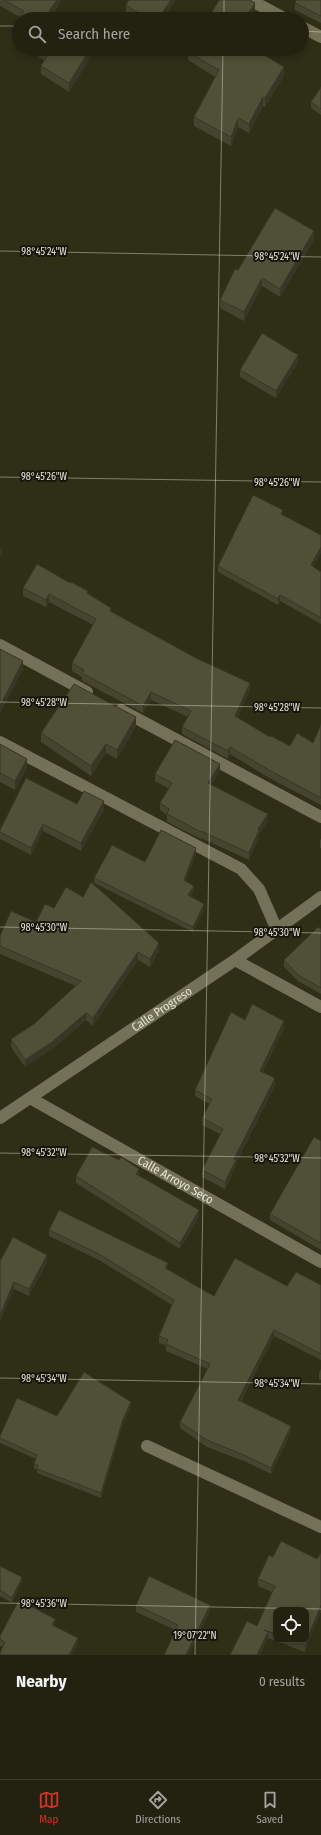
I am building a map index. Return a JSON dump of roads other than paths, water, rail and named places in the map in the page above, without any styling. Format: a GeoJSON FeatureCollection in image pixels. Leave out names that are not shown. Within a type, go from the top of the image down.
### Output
{"type":"FeatureCollection","features":[{"type":"Feature","properties":{"kind":"street"},"geometry":{"type":"LineString","coordinates":[[250,0],[273,12]]}},
{"type":"Feature","properties":{"kind":"street"},"geometry":{"type":"LineString","coordinates":[[309,31],[321,37]]}},
{"type":"Feature","properties":{"kind":"street"},"geometry":{"type":"LineString","coordinates":[[0,645],[98,697]]}},
{"type":"Feature","properties":{"kind":"street"},"geometry":{"type":"LineString","coordinates":[[112,705],[321,817]]}},
{"type":"Feature","properties":{"kind":"street"},"geometry":{"type":"LineString","coordinates":[[0,742],[241,869],[258,889],[277,930]]}},
{"type":"Feature","properties":{"kind":"street","name":"Calle Progreso"},"geometry":{"type":"LineString","coordinates":[[0,1118],[235,960],[321,897]]}},
{"type":"Feature","properties":{"kind":"street"},"geometry":{"type":"LineString","coordinates":[[235,960],[321,1007]]}},
{"type":"Feature","properties":{"kind":"street","name":"Calle Arroyo Seco"},"geometry":{"type":"LineString","coordinates":[[30,1098],[321,1262]]}},
{"type":"Feature","properties":{"kind":"street"},"geometry":{"type":"LineString","coordinates":[[147,1446],[321,1527]]}}]}
